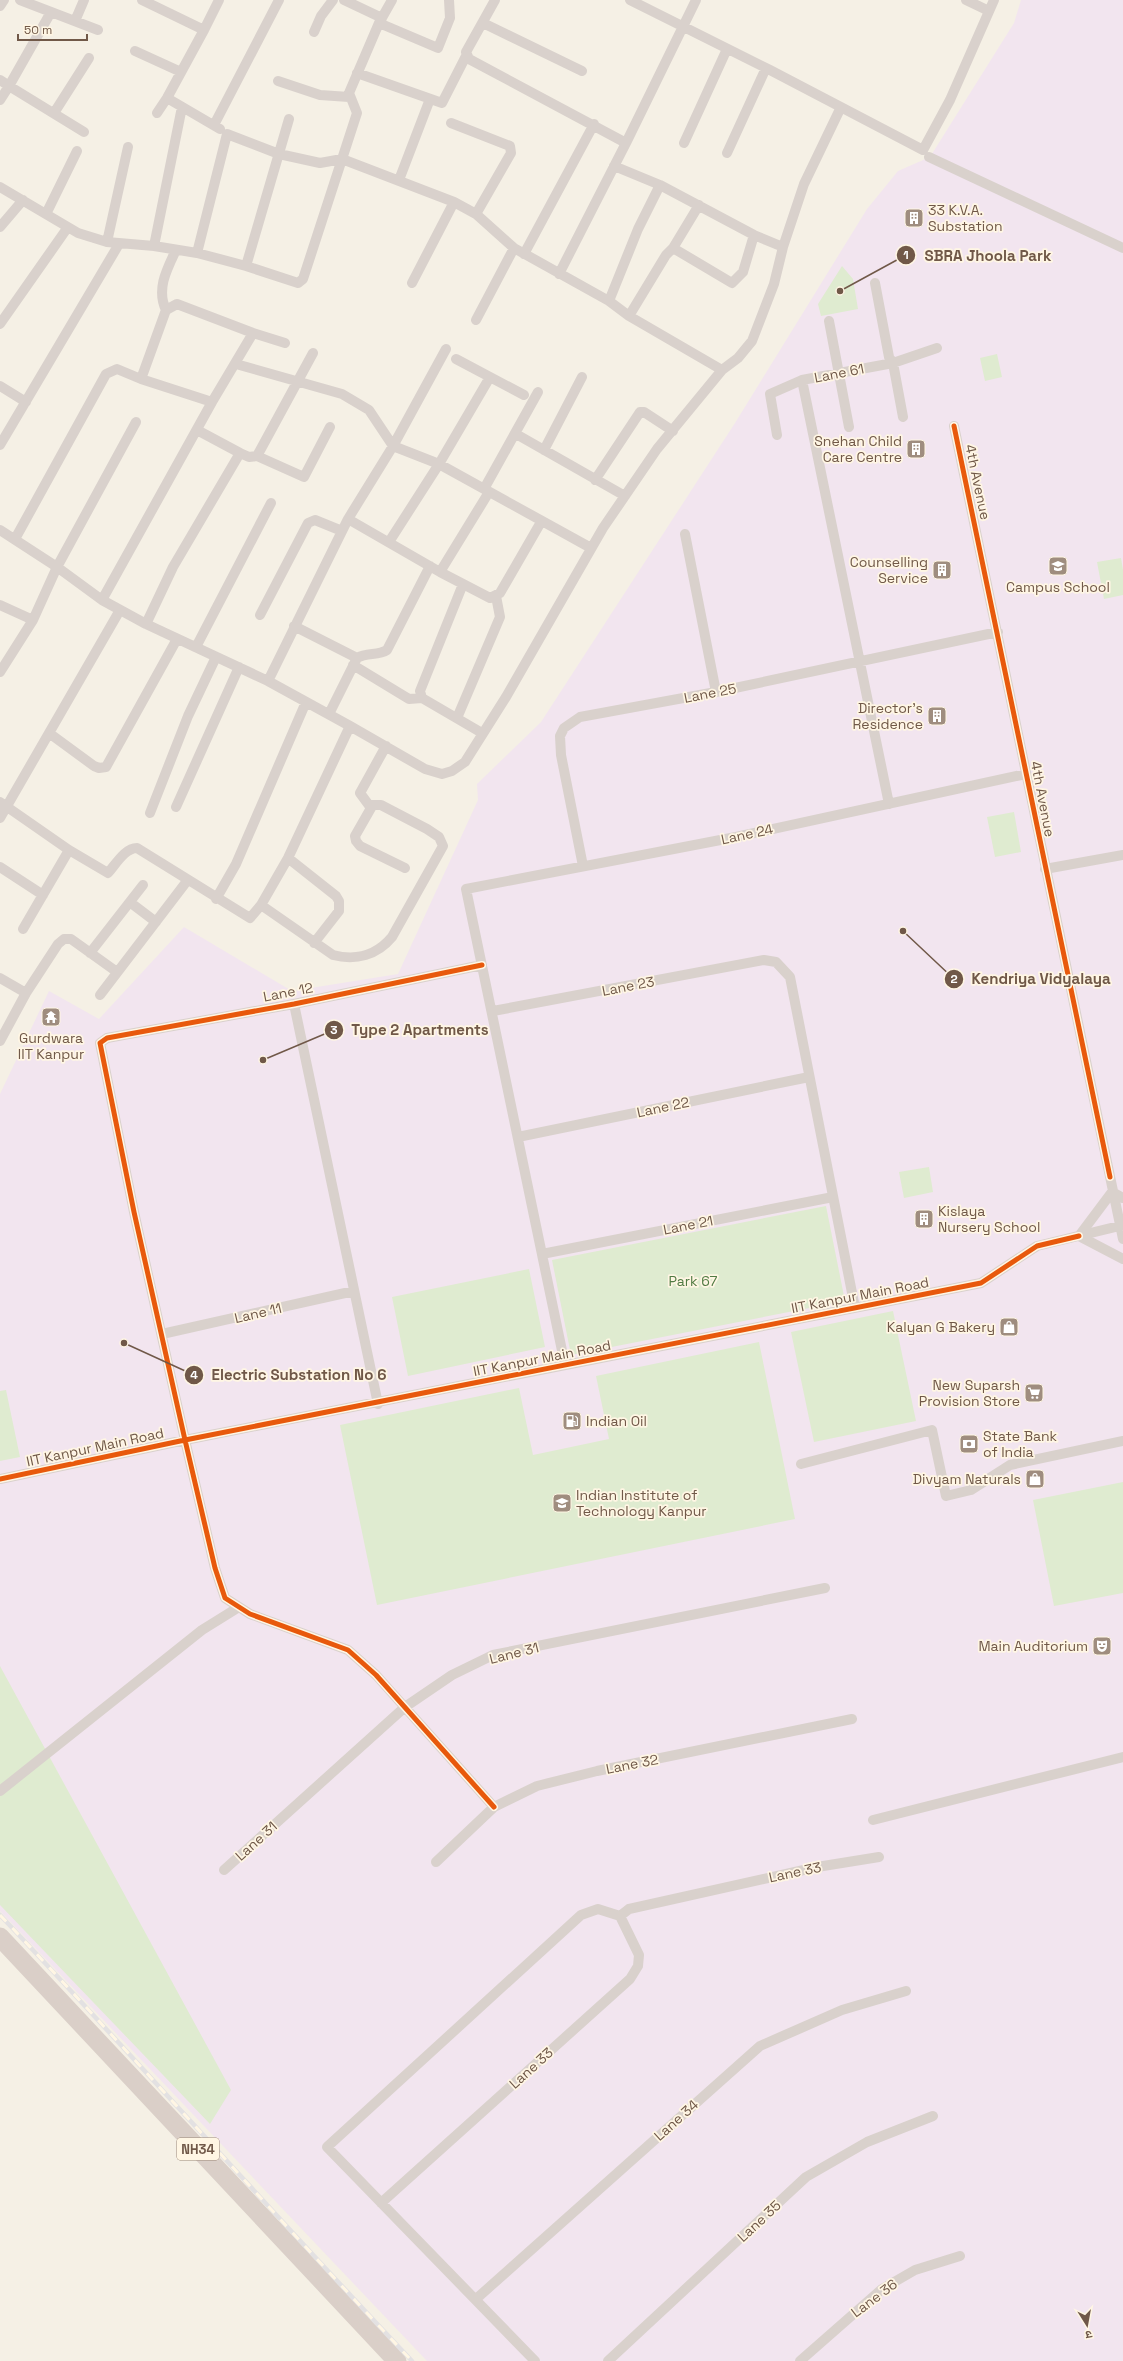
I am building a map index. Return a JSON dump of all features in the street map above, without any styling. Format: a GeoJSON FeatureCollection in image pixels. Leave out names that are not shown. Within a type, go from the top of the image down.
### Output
{"type":"FeatureCollection","features":[{"type":"Feature","properties":{"kind":"highway","name":"NH34"},"geometry":{"type":"LineString","coordinates":[[0,1937],[397,2361]]}},
{"type":"Feature","properties":{"kind":"highway","name":"NH34"},"geometry":{"type":"LineString","coordinates":[[0,1954],[379,2361]]}},
{"type":"Feature","properties":{"kind":"street"},"geometry":{"type":"LineString","coordinates":[[0,6],[4,0]]}},
{"type":"Feature","properties":{"kind":"street"},"geometry":{"type":"LineString","coordinates":[[20,0],[98,30]]}},
{"type":"Feature","properties":{"kind":"street"},"geometry":{"type":"LineString","coordinates":[[75,21],[84,0]]}},
{"type":"Feature","properties":{"kind":"street"},"geometry":{"type":"LineString","coordinates":[[142,0],[204,30]]}},
{"type":"Feature","properties":{"kind":"street"},"geometry":{"type":"LineString","coordinates":[[157,113],[167,98],[219,0]]}},
{"type":"Feature","properties":{"kind":"street"},"geometry":{"type":"LineString","coordinates":[[314,32],[321,16],[333,0]]}},
{"type":"Feature","properties":{"kind":"street"},"geometry":{"type":"LineString","coordinates":[[344,0],[438,48],[450,18],[448,0]]}},
{"type":"Feature","properties":{"kind":"street"},"geometry":{"type":"LineString","coordinates":[[349,97],[357,73],[381,20],[392,0]]}},
{"type":"Feature","properties":{"kind":"street"},"geometry":{"type":"LineString","coordinates":[[357,73],[442,103],[466,56],[466,52],[484,23],[495,0]]}},
{"type":"Feature","properties":{"kind":"street"},"geometry":{"type":"LineString","coordinates":[[630,0],[727,48],[923,150],[950,100],[994,0]]}},
{"type":"Feature","properties":{"kind":"street"},"geometry":{"type":"LineString","coordinates":[[559,274],[626,143],[696,0]]}},
{"type":"Feature","properties":{"kind":"street"},"geometry":{"type":"LineString","coordinates":[[966,0],[989,11]]}},
{"type":"Feature","properties":{"kind":"street"},"geometry":{"type":"LineString","coordinates":[[214,125],[276,1]]}},
{"type":"Feature","properties":{"kind":"street"},"geometry":{"type":"LineString","coordinates":[[0,100],[4,83],[51,12]]}},
{"type":"Feature","properties":{"kind":"street"},"geometry":{"type":"LineString","coordinates":[[484,23],[582,71]]}},
{"type":"Feature","properties":{"kind":"street"},"geometry":{"type":"LineString","coordinates":[[684,143],[727,48]]}},
{"type":"Feature","properties":{"kind":"street"},"geometry":{"type":"LineString","coordinates":[[135,51],[181,72]]}},
{"type":"Feature","properties":{"kind":"street"},"geometry":{"type":"LineString","coordinates":[[466,56],[469,59],[594,124],[626,143]]}},
{"type":"Feature","properties":{"kind":"street"},"geometry":{"type":"LineString","coordinates":[[54,113],[89,58]]}},
{"type":"Feature","properties":{"kind":"street"},"geometry":{"type":"LineString","coordinates":[[727,153],[766,68]]}},
{"type":"Feature","properties":{"kind":"street"},"geometry":{"type":"LineString","coordinates":[[0,187],[78,233],[119,244],[154,246],[198,253],[246,266],[287,281],[298,283],[304,279],[358,113],[357,107],[349,97],[320,95],[278,81]]}},
{"type":"Feature","properties":{"kind":"street"},"geometry":{"type":"LineString","coordinates":[[4,83],[84,132]]}},
{"type":"Feature","properties":{"kind":"street"},"geometry":{"type":"LineString","coordinates":[[167,98],[227,134],[279,154],[320,163],[342,159],[454,202],[476,214],[514,248],[609,301],[629,316],[722,370]]}},
{"type":"Feature","properties":{"kind":"street"},"geometry":{"type":"LineString","coordinates":[[399,180],[430,99]]}},
{"type":"Feature","properties":{"kind":"street"},"geometry":{"type":"LineString","coordinates":[[154,246],[182,106]]}},
{"type":"Feature","properties":{"kind":"street"},"geometry":{"type":"LineString","coordinates":[[0,530],[57,567],[102,600],[146,624],[268,681],[425,769],[442,774],[452,771],[465,762],[506,697],[591,548],[657,449],[722,370],[738,358],[752,342],[774,284],[783,247],[804,184],[841,107]]}},
{"type":"Feature","properties":{"kind":"street"},"geometry":{"type":"LineString","coordinates":[[246,266],[289,119]]}},
{"type":"Feature","properties":{"kind":"street"},"geometry":{"type":"LineString","coordinates":[[451,123],[510,146],[511,153],[476,214]]}},
{"type":"Feature","properties":{"kind":"street"},"geometry":{"type":"LineString","coordinates":[[524,254],[594,124]]}},
{"type":"Feature","properties":{"kind":"street"},"geometry":{"type":"LineString","coordinates":[[198,253],[227,134]]}},
{"type":"Feature","properties":{"kind":"street"},"geometry":{"type":"LineString","coordinates":[[107,242],[128,147]]}},
{"type":"Feature","properties":{"kind":"street"},"geometry":{"type":"LineString","coordinates":[[46,214],[77,151]]}},
{"type":"Feature","properties":{"kind":"street"},"geometry":{"type":"LineString","coordinates":[[930,157],[1123,248]]}},
{"type":"Feature","properties":{"kind":"street"},"geometry":{"type":"LineString","coordinates":[[614,166],[660,185],[754,235],[783,247]]}},
{"type":"Feature","properties":{"kind":"street"},"geometry":{"type":"LineString","coordinates":[[609,301],[638,229],[660,185]]}},
{"type":"Feature","properties":{"kind":"street"},"geometry":{"type":"LineString","coordinates":[[0,227],[4,215],[23,200]]}},
{"type":"Feature","properties":{"kind":"street"},"geometry":{"type":"LineString","coordinates":[[412,283],[454,202]]}},
{"type":"Feature","properties":{"kind":"street"},"geometry":{"type":"LineString","coordinates":[[629,316],[666,255],[673,248],[698,205]]}},
{"type":"Feature","properties":{"kind":"street"},"geometry":{"type":"LineString","coordinates":[[0,324],[68,227]]}},
{"type":"Feature","properties":{"kind":"street"},"geometry":{"type":"LineString","coordinates":[[673,248],[732,283],[743,272],[754,235]]}},
{"type":"Feature","properties":{"kind":"street"},"geometry":{"type":"LineString","coordinates":[[0,445],[119,244]]}},
{"type":"Feature","properties":{"kind":"street"},"geometry":{"type":"LineString","coordinates":[[476,320],[514,248]]}},
{"type":"Feature","properties":{"kind":"street"},"geometry":{"type":"LineString","coordinates":[[166,310],[161,300],[161,290],[176,250]]}},
{"type":"Feature","properties":{"kind":"street"},"geometry":{"type":"LineString","coordinates":[[875,283],[889,357],[893,363],[903,417]]}},
{"type":"Feature","properties":{"kind":"street"},"geometry":{"type":"LineString","coordinates":[[141,379],[166,310],[177,304],[253,333],[285,343]]}},
{"type":"Feature","properties":{"kind":"street"},"geometry":{"type":"LineString","coordinates":[[829,321],[849,427]]}},
{"type":"Feature","properties":{"kind":"street"},"geometry":{"type":"LineString","coordinates":[[102,600],[212,402],[236,364],[253,333]]}},
{"type":"Feature","properties":{"kind":"street","name":"Lane 61"},"geometry":{"type":"LineString","coordinates":[[889,804],[802,380],[893,363],[937,348]]}},
{"type":"Feature","properties":{"kind":"street"},"geometry":{"type":"LineString","coordinates":[[268,681],[348,519],[393,446],[446,349]]}},
{"type":"Feature","properties":{"kind":"street"},"geometry":{"type":"LineString","coordinates":[[257,456],[313,353]]}},
{"type":"Feature","properties":{"kind":"street"},"geometry":{"type":"LineString","coordinates":[[456,359],[524,395]]}},
{"type":"Feature","properties":{"kind":"street"},"geometry":{"type":"LineString","coordinates":[[236,364],[342,394],[369,410],[393,446],[439,464],[541,522],[591,548]]}},
{"type":"Feature","properties":{"kind":"street"},"geometry":{"type":"LineString","coordinates":[[15,539],[106,374],[117,369],[141,379],[212,402]]}},
{"type":"Feature","properties":{"kind":"street"},"geometry":{"type":"LineString","coordinates":[[389,542],[439,464],[490,377]]}},
{"type":"Feature","properties":{"kind":"street"},"geometry":{"type":"LineString","coordinates":[[544,450],[582,377]]}},
{"type":"Feature","properties":{"kind":"street"},"geometry":{"type":"LineString","coordinates":[[778,435],[770,394],[802,380]]}},
{"type":"Feature","properties":{"kind":"street"},"geometry":{"type":"LineString","coordinates":[[0,386],[26,402]]}},
{"type":"Feature","properties":{"kind":"street"},"geometry":{"type":"LineString","coordinates":[[440,572],[486,491],[538,392]]}},
{"type":"Feature","properties":{"kind":"street"},"geometry":{"type":"LineString","coordinates":[[595,480],[640,412],[644,412],[673,431]]}},
{"type":"Feature","properties":{"kind":"street"},"geometry":{"type":"LineString","coordinates":[[0,672],[33,620],[57,567],[136,422]]}},
{"type":"Feature","properties":{"kind":"street","name":"4th Avenue"},"geometry":{"type":"LineString","coordinates":[[954,426],[998,632],[1045,869],[1112,1192],[1123,1239]]}},
{"type":"Feature","properties":{"kind":"street"},"geometry":{"type":"LineString","coordinates":[[197,430],[249,457],[257,456],[304,477],[330,427]]}},
{"type":"Feature","properties":{"kind":"street"},"geometry":{"type":"LineString","coordinates":[[516,434],[595,480],[626,496]]}},
{"type":"Feature","properties":{"kind":"street"},"geometry":{"type":"LineString","coordinates":[[146,624],[174,567],[240,453]]}},
{"type":"Feature","properties":{"kind":"street"},"geometry":{"type":"LineString","coordinates":[[196,647],[271,503]]}},
{"type":"Feature","properties":{"kind":"street"},"geometry":{"type":"LineString","coordinates":[[348,519],[440,572],[490,598],[500,594],[541,522]]}},
{"type":"Feature","properties":{"kind":"street"},"geometry":{"type":"LineString","coordinates":[[260,615],[308,523],[315,520],[342,531]]}},
{"type":"Feature","properties":{"kind":"street"},"geometry":{"type":"LineString","coordinates":[[685,534],[716,692]]}},
{"type":"Feature","properties":{"kind":"street"},"geometry":{"type":"LineString","coordinates":[[329,714],[355,662],[365,654],[382,653],[387,650],[430,566]]}},
{"type":"Feature","properties":{"kind":"street"},"geometry":{"type":"LineString","coordinates":[[422,698],[420,691],[462,584]]}},
{"type":"Feature","properties":{"kind":"street"},"geometry":{"type":"LineString","coordinates":[[457,718],[500,617],[496,596]]}},
{"type":"Feature","properties":{"kind":"street"},"geometry":{"type":"LineString","coordinates":[[1,606],[33,620]]}},
{"type":"Feature","properties":{"kind":"street"},"geometry":{"type":"LineString","coordinates":[[0,818],[4,804],[49,734],[120,610]]}},
{"type":"Feature","properties":{"kind":"street"},"geometry":{"type":"LineString","coordinates":[[294,626],[355,662],[410,699],[422,698],[482,733]]}},
{"type":"Feature","properties":{"kind":"street","name":"Lane 25"},"geometry":{"type":"LineString","coordinates":[[583,866],[562,755],[560,736],[564,728],[580,716],[716,692],[860,663],[998,632]]}},
{"type":"Feature","properties":{"kind":"street"},"geometry":{"type":"LineString","coordinates":[[49,734],[94,766],[98,768],[106,767],[177,639]]}},
{"type":"Feature","properties":{"kind":"street"},"geometry":{"type":"LineString","coordinates":[[150,813],[188,716],[216,657]]}},
{"type":"Feature","properties":{"kind":"street"},"geometry":{"type":"LineString","coordinates":[[176,806],[239,668]]}},
{"type":"Feature","properties":{"kind":"street"},"geometry":{"type":"LineString","coordinates":[[216,899],[236,864],[306,702]]}},
{"type":"Feature","properties":{"kind":"street"},"geometry":{"type":"LineString","coordinates":[[4,804],[69,850],[108,873],[131,848],[137,848],[247,918],[252,918],[288,858],[350,726]]}},
{"type":"Feature","properties":{"kind":"street"},"geometry":{"type":"LineString","coordinates":[[261,905],[333,955],[343,957],[362,957],[384,947],[392,937],[443,846],[439,836],[382,805],[371,805],[360,793],[386,746]]}},
{"type":"Feature","properties":{"kind":"street","name":"Lane 24"},"geometry":{"type":"LineString","coordinates":[[482,965],[466,889],[889,804],[1026,774]]}},
{"type":"Feature","properties":{"kind":"street"},"geometry":{"type":"LineString","coordinates":[[371,805],[369,812],[356,833],[356,841],[405,868]]}},
{"type":"Feature","properties":{"kind":"street"},"geometry":{"type":"LineString","coordinates":[[23,929],[69,850]]}},
{"type":"Feature","properties":{"kind":"street"},"geometry":{"type":"LineString","coordinates":[[1045,869],[1123,855]]}},
{"type":"Feature","properties":{"kind":"street"},"geometry":{"type":"LineString","coordinates":[[288,858],[336,896],[339,901],[340,911],[314,943]]}},
{"type":"Feature","properties":{"kind":"street"},"geometry":{"type":"LineString","coordinates":[[0,867],[43,895]]}},
{"type":"Feature","properties":{"kind":"street"},"geometry":{"type":"LineString","coordinates":[[100,995],[187,881]]}},
{"type":"Feature","properties":{"kind":"street"},"geometry":{"type":"LineString","coordinates":[[90,953],[131,903],[143,885]]}},
{"type":"Feature","properties":{"kind":"street"},"geometry":{"type":"LineString","coordinates":[[131,903],[156,922]]}},
{"type":"Feature","properties":{"kind":"street"},"geometry":{"type":"LineString","coordinates":[[0,1041],[26,993],[58,944],[64,939],[71,939],[117,972]]}},
{"type":"Feature","properties":{"kind":"street","name":"Lane 23"},"geometry":{"type":"LineString","coordinates":[[493,1011],[764,960],[776,962],[790,977],[809,1077]]}},
{"type":"Feature","properties":{"kind":"street"},"geometry":{"type":"LineString","coordinates":[[482,965],[493,1011],[565,1365]]}},
{"type":"Feature","properties":{"kind":"street","name":"Lane 12"},"geometry":{"type":"LineString","coordinates":[[162,1334],[100,1043],[107,1038],[294,1004],[482,965]]}},
{"type":"Feature","properties":{"kind":"street"},"geometry":{"type":"LineString","coordinates":[[0,978],[26,993]]}},
{"type":"Feature","properties":{"kind":"street"},"geometry":{"type":"LineString","coordinates":[[294,1004],[378,1404]]}},
{"type":"Feature","properties":{"kind":"street"},"geometry":{"type":"LineString","coordinates":[[809,1077],[855,1308]]}},
{"type":"Feature","properties":{"kind":"street","name":"Lane 22"},"geometry":{"type":"LineString","coordinates":[[518,1137],[809,1077]]}},
{"type":"Feature","properties":{"kind":"street"},"geometry":{"type":"LineString","coordinates":[[1123,1198],[1112,1192],[1079,1236],[1123,1259]]}},
{"type":"Feature","properties":{"kind":"street","name":"Lane 21"},"geometry":{"type":"LineString","coordinates":[[542,1254],[833,1197]]}},
{"type":"Feature","properties":{"kind":"street","name":"IIT Kanpur Main Road"},"geometry":{"type":"LineString","coordinates":[[0,1479],[185,1440],[378,1404],[565,1365],[981,1283],[1037,1246],[1121,1226]]}},
{"type":"Feature","properties":{"kind":"street","name":"Lane 11"},"geometry":{"type":"LineString","coordinates":[[162,1334],[354,1291]]}},
{"type":"Feature","properties":{"kind":"street"},"geometry":{"type":"LineString","coordinates":[[162,1334],[215,1568],[225,1598],[250,1614],[348,1650],[376,1675],[494,1807]]}},
{"type":"Feature","properties":{"kind":"street"},"geometry":{"type":"LineString","coordinates":[[801,1464],[932,1430],[946,1496],[971,1490],[1010,1466],[1123,1441]]}},
{"type":"Feature","properties":{"kind":"street","name":"Lane 31"},"geometry":{"type":"LineString","coordinates":[[224,1870],[405,1707],[452,1675],[493,1655],[825,1588]]}},
{"type":"Feature","properties":{"kind":"street"},"geometry":{"type":"LineString","coordinates":[[0,1791],[202,1630],[239,1607]]}},
{"type":"Feature","properties":{"kind":"street","name":"Lane 32"},"geometry":{"type":"LineString","coordinates":[[436,1862],[494,1807],[537,1786],[597,1770],[852,1719]]}},
{"type":"Feature","properties":{"kind":"street"},"geometry":{"type":"LineString","coordinates":[[874,1820],[1123,1757]]}},
{"type":"Feature","properties":{"kind":"street","name":"Lane 33"},"geometry":{"type":"LineString","coordinates":[[381,2203],[630,1979],[638,1966],[639,1955],[620,1916],[629,1909],[817,1866],[879,1857]]}},
{"type":"Feature","properties":{"kind":"street"},"geometry":{"type":"LineString","coordinates":[[535,2361],[327,2147],[580,1915],[598,1909],[620,1916]]}},
{"type":"Feature","properties":{"kind":"street","name":"Lane 34"},"geometry":{"type":"LineString","coordinates":[[476,2299],[760,2046],[842,2010],[906,1991]]}},
{"type":"Feature","properties":{"kind":"street","name":"Lane 35"},"geometry":{"type":"LineString","coordinates":[[608,2361],[806,2177],[867,2142],[933,2116]]}},
{"type":"Feature","properties":{"kind":"street","name":"Lane 36"},"geometry":{"type":"LineString","coordinates":[[800,2361],[882,2289],[915,2270],[960,2256]]}},
{"type":"Feature","properties":{"kind":"shaded area","name":"Indian Institute of Technology Kanpur"},"geometry":{"type":"Polygon","coordinates":[[[1021,0],[1123,0],[1123,2361],[427,2361],[0,1911],[0,1094],[49,991],[99,1019],[184,927],[292,991],[398,974],[478,800],[477,784],[541,722],[735,423],[867,209],[898,171],[930,157],[1014,23],[1021,0]]]}},
{"type":"Feature","properties":{"kind":"green space"},"geometry":{"type":"Polygon","coordinates":[[[842,266],[853,279],[858,309],[821,316],[818,304],[842,266]]]}},
{"type":"Feature","properties":{"kind":"green space"},"geometry":{"type":"Polygon","coordinates":[[[997,354],[1002,377],[985,381],[980,358],[997,354]]]}},
{"type":"Feature","properties":{"kind":"green space"},"geometry":{"type":"Polygon","coordinates":[[[1121,558],[1123,570],[1123,595],[1104,599],[1097,562],[1121,558]]]}},
{"type":"Feature","properties":{"kind":"green space"},"geometry":{"type":"Polygon","coordinates":[[[1014,812],[1021,852],[995,857],[987,817],[1014,812]]]}},
{"type":"Feature","properties":{"kind":"green space"},"geometry":{"type":"Polygon","coordinates":[[[929,1167],[933,1192],[904,1198],[899,1172],[929,1167]]]}},
{"type":"Feature","properties":{"kind":"green space","name":"Park 67"},"geometry":{"type":"Polygon","coordinates":[[[826,1206],[845,1301],[571,1355],[552,1260],[826,1206]]]}},
{"type":"Feature","properties":{"kind":"green space"},"geometry":{"type":"Polygon","coordinates":[[[529,1269],[545,1347],[408,1376],[392,1297],[529,1269]]]}},
{"type":"Feature","properties":{"kind":"green space"},"geometry":{"type":"Polygon","coordinates":[[[893,1311],[916,1421],[814,1442],[791,1332],[893,1311]]]}},
{"type":"Feature","properties":{"kind":"green space"},"geometry":{"type":"Polygon","coordinates":[[[759,1342],[795,1519],[377,1605],[340,1425],[519,1388],[533,1455],[609,1439],[596,1376],[759,1342]]]}},
{"type":"Feature","properties":{"kind":"green space"},"geometry":{"type":"Polygon","coordinates":[[[6,1390],[20,1457],[0,1461],[0,1391],[6,1390]]]}},
{"type":"Feature","properties":{"kind":"green space"},"geometry":{"type":"Polygon","coordinates":[[[1123,1482],[1123,1593],[1054,1606],[1033,1500],[1123,1482]]]}},
{"type":"Feature","properties":{"kind":"green space"},"geometry":{"type":"Polygon","coordinates":[[[0,1666],[231,2090],[210,2124],[0,1905],[0,1666]]]}},
{"type":"Feature","properties":{"kind":"railway"},"geometry":{"type":"LineString","coordinates":[[0,1915],[412,2361]]}},
{"type":"Feature","properties":{"kind":"cycle path"},"geometry":{"type":"LineString","coordinates":[[954,426],[1110,1177]]}},
{"type":"Feature","properties":{"kind":"cycle path"},"geometry":{"type":"LineString","coordinates":[[482,965],[294,1004],[107,1038],[100,1043],[134,1212],[185,1440],[215,1568],[225,1598],[250,1614],[348,1650],[376,1675],[494,1807]]}},
{"type":"Feature","properties":{"kind":"cycle path"},"geometry":{"type":"LineString","coordinates":[[0,1479],[185,1440],[981,1283],[1037,1246],[1079,1236]]}},
{"type":"Feature","properties":{"kind":"place","name":"33 K.V.A. Substation"},"geometry":{"type":"Point","coordinates":[914,218]}},
{"type":"Feature","properties":{"kind":"place","name":"SBRA Jhoola Park"},"geometry":{"type":"Point","coordinates":[840,291]}},
{"type":"Feature","properties":{"kind":"place","name":"Snehan Child Care Centre"},"geometry":{"type":"Point","coordinates":[916,449]}},
{"type":"Feature","properties":{"kind":"place","name":"Campus School"},"geometry":{"type":"Point","coordinates":[1058,566]}},
{"type":"Feature","properties":{"kind":"place","name":"Counselling Service"},"geometry":{"type":"Point","coordinates":[942,570]}},
{"type":"Feature","properties":{"kind":"place","name":"Director's Residence"},"geometry":{"type":"Point","coordinates":[937,716]}},
{"type":"Feature","properties":{"kind":"place","name":"Kendriya Vidyalaya"},"geometry":{"type":"Point","coordinates":[903,931]}},
{"type":"Feature","properties":{"kind":"place","name":"Gurdwara IIT Kanpur"},"geometry":{"type":"Point","coordinates":[51,1017]}},
{"type":"Feature","properties":{"kind":"place","name":"Type 2 Apartments"},"geometry":{"type":"Point","coordinates":[263,1060]}},
{"type":"Feature","properties":{"kind":"place","name":"Kislaya Nursery School"},"geometry":{"type":"Point","coordinates":[924,1219]}},
{"type":"Feature","properties":{"kind":"place","name":"Kalyan G Bakery"},"geometry":{"type":"Point","coordinates":[1009,1327]}},
{"type":"Feature","properties":{"kind":"place","name":"Electric Substation No 6"},"geometry":{"type":"Point","coordinates":[124,1343]}},
{"type":"Feature","properties":{"kind":"place","name":"New Suparsh Provision Store"},"geometry":{"type":"Point","coordinates":[1034,1393]}},
{"type":"Feature","properties":{"kind":"place","name":"Indian Oil"},"geometry":{"type":"Point","coordinates":[572,1421]}},
{"type":"Feature","properties":{"kind":"place","name":"State Bank of India"},"geometry":{"type":"Point","coordinates":[969,1444]}},
{"type":"Feature","properties":{"kind":"place","name":"Divyam Naturals"},"geometry":{"type":"Point","coordinates":[1035,1479]}},
{"type":"Feature","properties":{"kind":"place","name":"Indian Institute of Technology Kanpur"},"geometry":{"type":"Point","coordinates":[562,1503]}},
{"type":"Feature","properties":{"kind":"place","name":"Main Auditorium"},"geometry":{"type":"Point","coordinates":[1102,1646]}}]}
